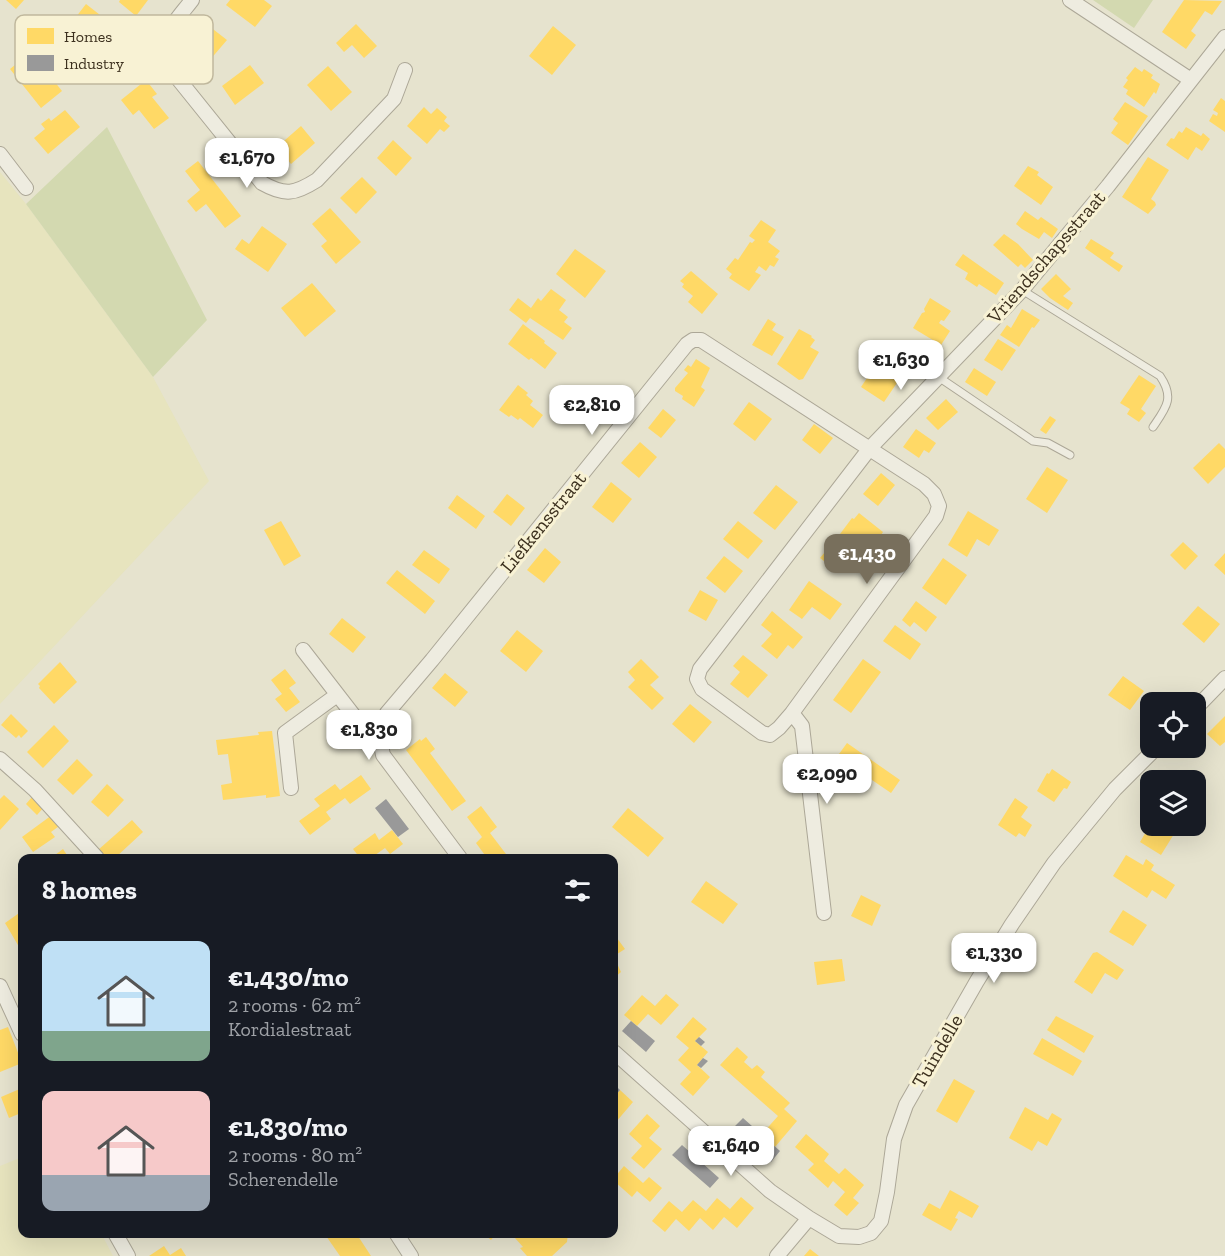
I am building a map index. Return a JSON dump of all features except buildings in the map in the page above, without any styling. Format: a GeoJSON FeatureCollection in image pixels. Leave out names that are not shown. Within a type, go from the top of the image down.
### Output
{"type":"FeatureCollection","features":[{"type":"Feature","properties":{"kind":"street"},"geometry":{"type":"LineString","coordinates":[[180,15],[192,0]]}},
{"type":"Feature","properties":{"kind":"street"},"geometry":{"type":"LineString","coordinates":[[1070,0],[1191,80]]}},
{"type":"Feature","properties":{"kind":"street","name":"Vriendschapsstraat"},"geometry":{"type":"LineString","coordinates":[[792,713],[770,735],[762,733],[702,689],[697,679],[700,669],[870,448],[1022,290],[1108,186],[1225,37]]}},
{"type":"Feature","properties":{"kind":"street"},"geometry":{"type":"LineString","coordinates":[[182,84],[262,183],[274,190],[288,193],[302,189],[317,180],[394,99],[405,70]]}},
{"type":"Feature","properties":{"kind":"street"},"geometry":{"type":"LineString","coordinates":[[0,154],[26,188]]}},
{"type":"Feature","properties":{"kind":"street","name":"Liefkensstraat"},"geometry":{"type":"LineString","coordinates":[[382,729],[387,713],[687,344],[693,340],[701,340],[870,448]]}},
{"type":"Feature","properties":{"kind":"street"},"geometry":{"type":"LineString","coordinates":[[824,913],[802,726],[792,713],[936,516],[939,506],[934,494],[924,484],[870,448]]}},
{"type":"Feature","properties":{"kind":"street"},"geometry":{"type":"LineString","coordinates":[[303,650],[361,725],[382,729],[381,745],[387,760],[457,854]]}},
{"type":"Feature","properties":{"kind":"street"},"geometry":{"type":"LineString","coordinates":[[1206,698],[1225,678]]}},
{"type":"Feature","properties":{"kind":"street"},"geometry":{"type":"LineString","coordinates":[[291,788],[285,733],[337,695]]}},
{"type":"Feature","properties":{"kind":"street","name":"Tuindelle"},"geometry":{"type":"LineString","coordinates":[[808,1218],[839,1236],[860,1236],[871,1233],[881,1221],[894,1139],[906,1105],[977,981],[1012,924],[1054,863],[1115,789],[1145,758]]}},
{"type":"Feature","properties":{"kind":"street"},"geometry":{"type":"LineString","coordinates":[[0,759],[35,790],[93,854]]}},
{"type":"Feature","properties":{"kind":"street"},"geometry":{"type":"LineString","coordinates":[[0,986],[18,1025]]}},
{"type":"Feature","properties":{"kind":"street"},"geometry":{"type":"LineString","coordinates":[[618,1056],[770,1191],[808,1218],[777,1256]]}},
{"type":"Feature","properties":{"kind":"street"},"geometry":{"type":"LineString","coordinates":[[118,1238],[128,1256]]}},
{"type":"Feature","properties":{"kind":"street"},"geometry":{"type":"LineString","coordinates":[[399,1238],[411,1256]]}},
{"type":"Feature","properties":{"kind":"lane"},"geometry":{"type":"LineString","coordinates":[[1022,290],[1160,376],[1165,384],[1167,406],[1153,427]]}},
{"type":"Feature","properties":{"kind":"lane"},"geometry":{"type":"LineString","coordinates":[[937,376],[1033,441],[1048,443],[1070,454]]}},
{"type":"Feature","properties":{"kind":"shaded area"},"geometry":{"type":"Polygon","coordinates":[[[0,172],[153,377],[209,481],[0,704],[0,172]]]}},
{"type":"Feature","properties":{"kind":"shaded area"},"geometry":{"type":"Polygon","coordinates":[[[18,1159],[18,1238],[104,1238],[113,1256],[0,1256],[0,1166],[18,1159]]]}},
{"type":"Feature","properties":{"kind":"green space"},"geometry":{"type":"Polygon","coordinates":[[[1093,0],[1153,0],[1134,28],[1093,0]]]}},
{"type":"Feature","properties":{"kind":"green space"},"geometry":{"type":"Polygon","coordinates":[[[107,127],[207,320],[153,377],[26,204],[107,127]]]}}]}
